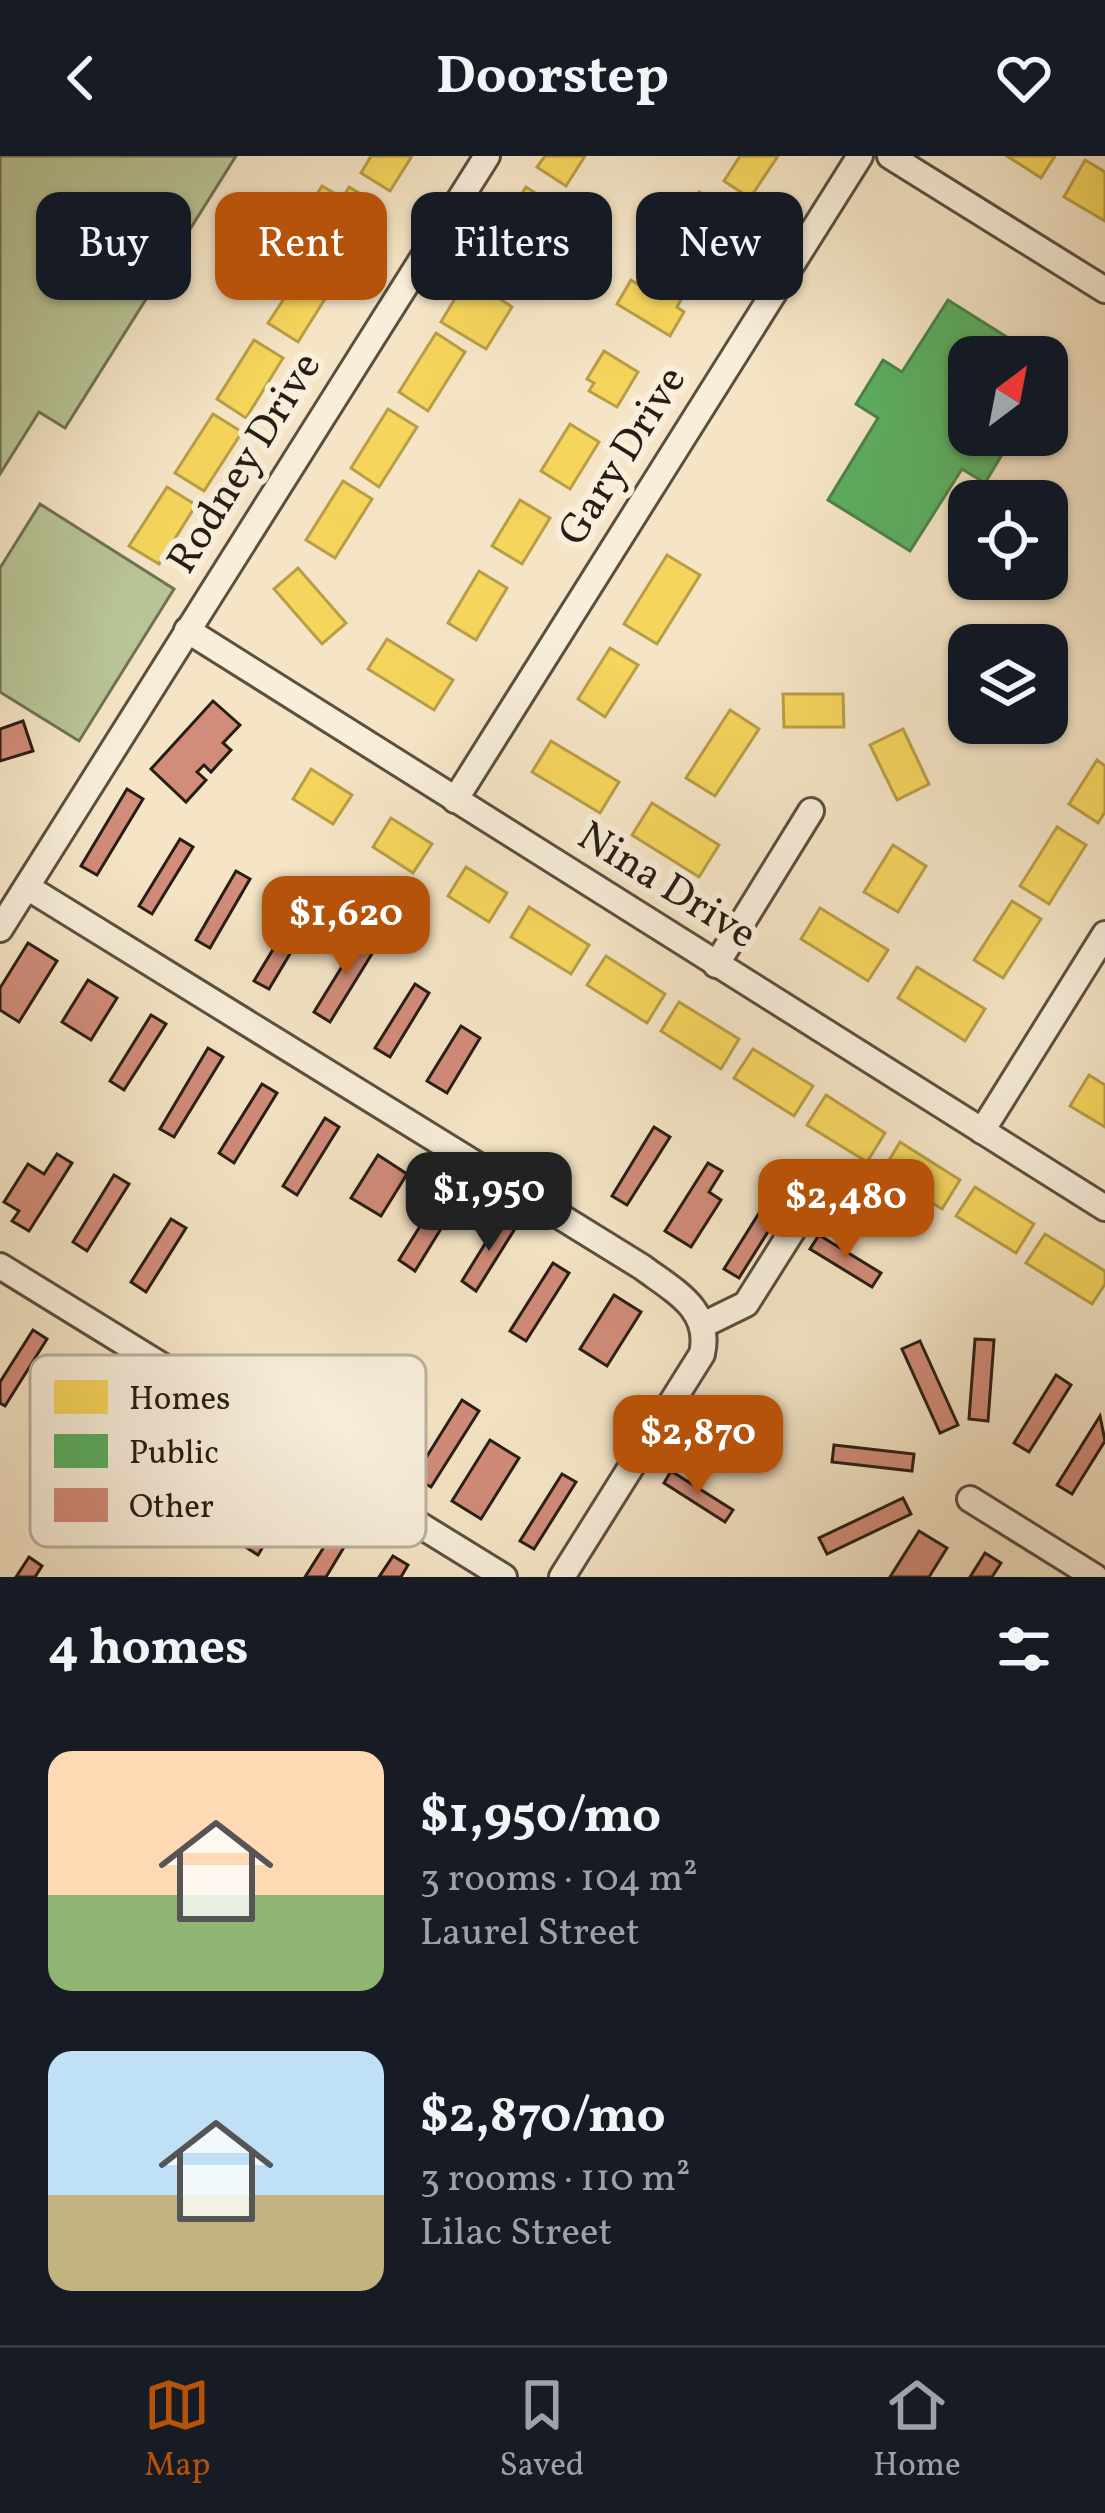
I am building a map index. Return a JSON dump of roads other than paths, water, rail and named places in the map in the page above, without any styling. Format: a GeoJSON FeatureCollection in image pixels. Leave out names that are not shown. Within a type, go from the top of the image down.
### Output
{"type":"FeatureCollection","features":[{"type":"Feature","properties":{"kind":"street","name":"Rodney Drive"},"geometry":{"type":"LineString","coordinates":[[0,928],[488,156]]}},
{"type":"Feature","properties":{"kind":"street","name":"Gary Drive"},"geometry":{"type":"LineString","coordinates":[[455,800],[860,156]]}},
{"type":"Feature","properties":{"kind":"street"},"geometry":{"type":"LineString","coordinates":[[890,156],[1105,290]]}},
{"type":"Feature","properties":{"kind":"street","name":"Nina Drive"},"geometry":{"type":"LineString","coordinates":[[187,631],[1105,1208]]}},
{"type":"Feature","properties":{"kind":"street"},"geometry":{"type":"LineString","coordinates":[[716,964],[811,812]]}},
{"type":"Feature","properties":{"kind":"street"},"geometry":{"type":"LineString","coordinates":[[27,886],[642,1267],[684,1299],[703,1325],[702,1354],[562,1577]]}},
{"type":"Feature","properties":{"kind":"street"},"geometry":{"type":"LineString","coordinates":[[982,1131],[1105,934]]}},
{"type":"Feature","properties":{"kind":"street"},"geometry":{"type":"LineString","coordinates":[[703,1325],[746,1304],[806,1209]]}},
{"type":"Feature","properties":{"kind":"street"},"geometry":{"type":"LineString","coordinates":[[0,1266],[144,1355]]}},
{"type":"Feature","properties":{"kind":"street"},"geometry":{"type":"LineString","coordinates":[[970,1499],[1095,1577]]}},
{"type":"Feature","properties":{"kind":"street"},"geometry":{"type":"LineString","coordinates":[[426,1529],[504,1577]]}}]}
